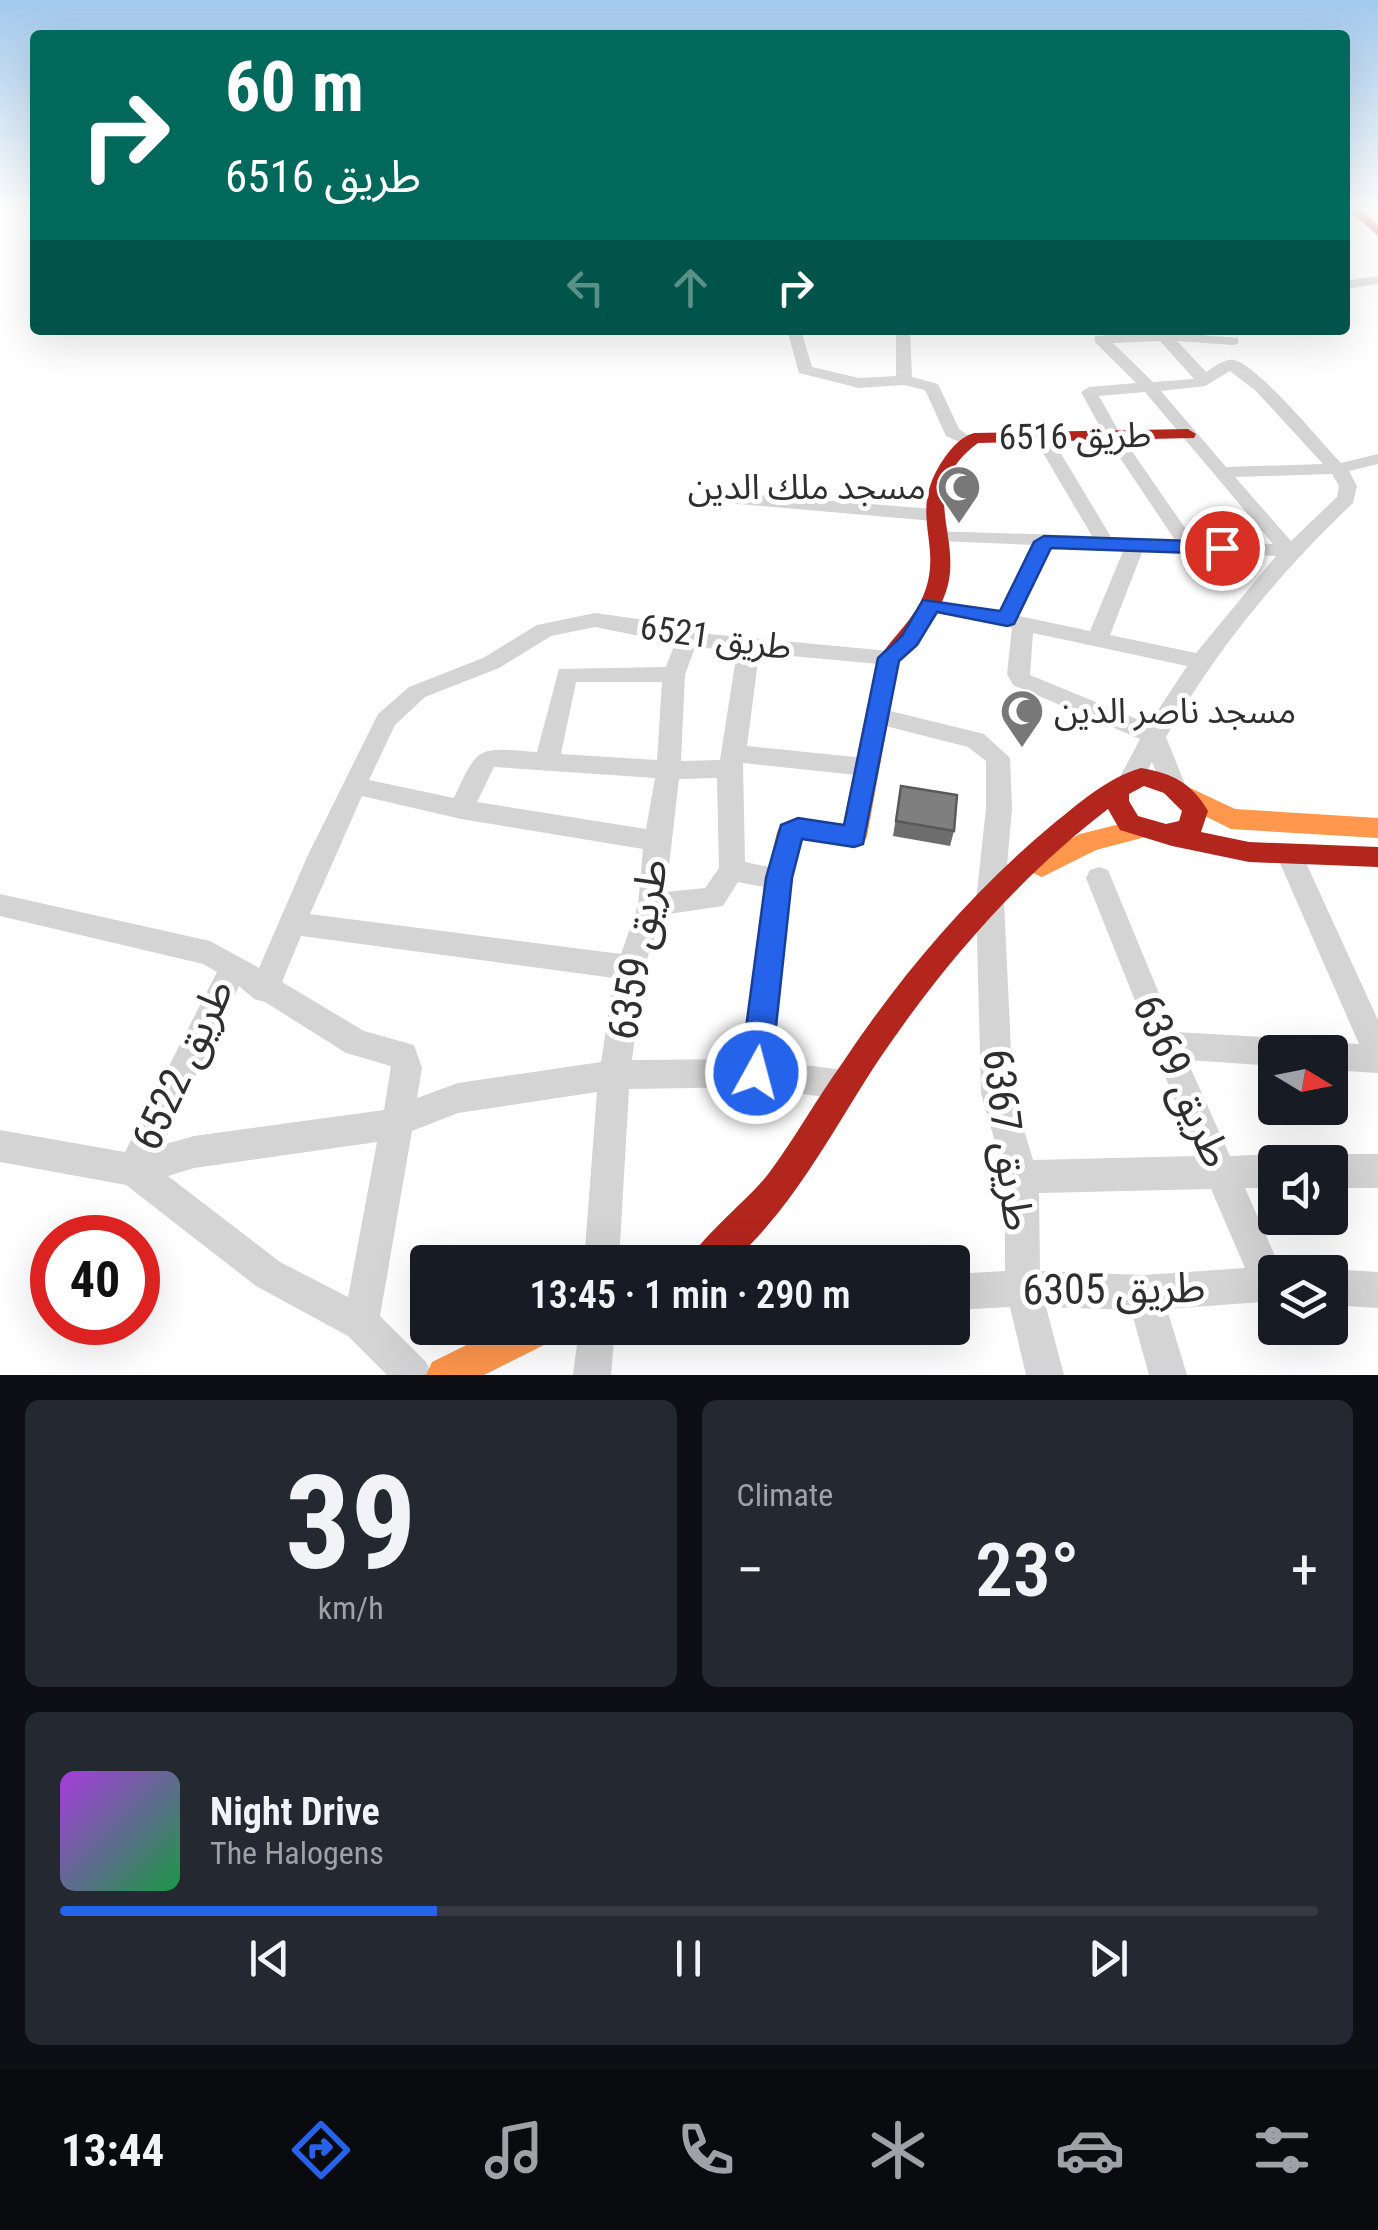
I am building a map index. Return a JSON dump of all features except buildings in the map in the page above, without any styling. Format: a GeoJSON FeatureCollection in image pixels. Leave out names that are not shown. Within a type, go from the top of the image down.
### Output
{"type":"FeatureCollection","features":[{"type":"Feature","properties":{"kind":"street"},"geometry":{"type":"LineString","coordinates":[[1350,284],[1377,281]]}},
{"type":"Feature","properties":{"kind":"street"},"geometry":{"type":"LineString","coordinates":[[795,335],[805,370],[858,382],[904,380],[932,387],[952,432],[966,440]]}},
{"type":"Feature","properties":{"kind":"street"},"geometry":{"type":"LineString","coordinates":[[903,335],[904,380]]}},
{"type":"Feature","properties":{"kind":"street"},"geometry":{"type":"LineString","coordinates":[[1164,336],[1204,380]]}},
{"type":"Feature","properties":{"kind":"street"},"geometry":{"type":"LineString","coordinates":[[1140,829],[1118,810],[1124,784],[1198,661],[1289,551],[1346,499],[1341,474],[1262,388],[1231,364],[1229,354],[1237,336],[1100,337],[1149,387],[1289,551]]}},
{"type":"Feature","properties":{"kind":"street"},"geometry":{"type":"LineString","coordinates":[[1189,547],[1112,434],[1089,392],[1204,380],[1231,364]]}},
{"type":"Feature","properties":{"kind":"street","name":"طريق 6516"},"geometry":{"type":"LineString","coordinates":[[756,1073],[779,878],[793,829],[854,837],[889,658],[910,640],[930,604],[942,565],[935,496],[966,440],[1188,434]]}},
{"type":"Feature","properties":{"kind":"street"},"geometry":{"type":"LineString","coordinates":[[1042,436],[1106,544]]}},
{"type":"Feature","properties":{"kind":"street"},"geometry":{"type":"LineString","coordinates":[[1221,472],[1341,474],[1378,459]]}},
{"type":"Feature","properties":{"kind":"street"},"geometry":{"type":"LineString","coordinates":[[711,496],[1044,542],[1289,551]]}},
{"type":"Feature","properties":{"kind":"street"},"geometry":{"type":"LineString","coordinates":[[1044,542],[1015,620],[1018,674],[1027,684],[1153,735],[1179,790],[1194,811],[1190,828],[1172,836]]}},
{"type":"Feature","properties":{"kind":"street"},"geometry":{"type":"LineString","coordinates":[[1098,638],[1135,546]]}},
{"type":"Feature","properties":{"kind":"street"},"geometry":{"type":"LineString","coordinates":[[930,604],[1198,661]]}},
{"type":"Feature","properties":{"kind":"street","name":"طريق 6521"},"geometry":{"type":"LineString","coordinates":[[356,786],[386,720],[397,706],[417,692],[504,656],[545,630],[595,620],[645,627],[687,639],[889,658]]}},
{"type":"Feature","properties":{"kind":"street","name":"طريق 6359"},"geometry":{"type":"LineString","coordinates":[[603,1245],[614,1075],[630,968],[652,905],[668,770],[674,675],[687,639]]}},
{"type":"Feature","properties":{"kind":"street"},"geometry":{"type":"LineString","coordinates":[[652,905],[713,898],[732,870],[732,761],[749,646]]}},
{"type":"Feature","properties":{"kind":"street"},"geometry":{"type":"LineString","coordinates":[[547,760],[564,677],[570,672],[674,675]]}},
{"type":"Feature","properties":{"kind":"street","name":"طريق 6367"},"geometry":{"type":"LineString","coordinates":[[878,716],[976,740],[998,758],[999,808],[990,901],[997,1093],[1022,1177],[1023,1288],[1046,1375]]}},
{"type":"Feature","properties":{"kind":"street"},"geometry":{"type":"LineString","coordinates":[[461,809],[486,760],[496,757],[668,770],[732,761],[865,767]]}},
{"type":"Feature","properties":{"kind":"street"},"geometry":{"type":"LineString","coordinates":[[727,1245],[758,1219],[782,1189],[844,1085],[924,979],[990,901],[1078,814],[1124,784],[1152,778],[1231,819],[1378,828]]}},
{"type":"Feature","properties":{"kind":"street"},"geometry":{"type":"LineString","coordinates":[[264,990],[320,857],[356,786],[461,809],[657,841]]}},
{"type":"Feature","properties":{"kind":"street"},"geometry":{"type":"LineString","coordinates":[[990,901],[1067,850],[1100,837],[1140,829],[1230,850],[1378,857]]}},
{"type":"Feature","properties":{"kind":"street"},"geometry":{"type":"LineString","coordinates":[[1289,854],[1378,1056],[1348,1056]]}},
{"type":"Feature","properties":{"kind":"street"},"geometry":{"type":"LineString","coordinates":[[732,870],[779,878]]}},
{"type":"Feature","properties":{"kind":"street","name":"طريق 6369"},"geometry":{"type":"LineString","coordinates":[[1099,878],[1165,1045],[1260,1255]]}},
{"type":"Feature","properties":{"kind":"street","name":"طريق 6522"},"geometry":{"type":"LineString","coordinates":[[0,905],[174,942],[234,967],[133,1170],[268,1274],[361,1323],[413,1375]]}},
{"type":"Feature","properties":{"kind":"street"},"geometry":{"type":"LineString","coordinates":[[294,923],[630,968]]}},
{"type":"Feature","properties":{"kind":"street"},"geometry":{"type":"LineString","coordinates":[[234,967],[264,990],[356,1043],[403,1056],[407,1068],[361,1323]]}},
{"type":"Feature","properties":{"kind":"street"},"geometry":{"type":"LineString","coordinates":[[1165,1045],[1258,1051]]}},
{"type":"Feature","properties":{"kind":"street"},"geometry":{"type":"LineString","coordinates":[[0,1146],[133,1170],[194,1152],[398,1121],[458,1098],[614,1075],[756,1073],[844,1085]]}},
{"type":"Feature","properties":{"kind":"street"},"geometry":{"type":"LineString","coordinates":[[1348,1171],[1378,1170]]}},
{"type":"Feature","properties":{"kind":"street"},"geometry":{"type":"LineString","coordinates":[[1022,1177],[1258,1172]]}},
{"type":"Feature","properties":{"kind":"street","name":"طريق 6305"},"geometry":{"type":"LineString","coordinates":[[970,1291],[1023,1288],[1144,1293],[1258,1284]]}},
{"type":"Feature","properties":{"kind":"street"},"geometry":{"type":"LineString","coordinates":[[1348,1288],[1378,1290]]}},
{"type":"Feature","properties":{"kind":"street"},"geometry":{"type":"LineString","coordinates":[[1144,1293],[1168,1375]]}},
{"type":"Feature","properties":{"kind":"street"},"geometry":{"type":"LineString","coordinates":[[445,1375],[505,1345]]}},
{"type":"Feature","properties":{"kind":"street"},"geometry":{"type":"LineString","coordinates":[[592,1375],[595,1345]]}},
{"type":"Feature","properties":{"kind":"traffic: slow"},"geometry":{"type":"LineString","coordinates":[[755,1073],[779,879],[790,832],[799,829],[854,837],[888,661]]}},
{"type":"Feature","properties":{"kind":"traffic: slow"},"geometry":{"type":"LineString","coordinates":[[1184,794],[1231,819],[1378,828]]}},
{"type":"Feature","properties":{"kind":"traffic: slow"},"geometry":{"type":"LineString","coordinates":[[1042,866],[1089,841],[1140,829]]}},
{"type":"Feature","properties":{"kind":"traffic: slow"},"geometry":{"type":"LineString","coordinates":[[445,1375],[505,1345]]}},
{"type":"Feature","properties":{"kind":"traffic: jam"},"geometry":{"type":"LineString","coordinates":[[888,661],[921,619],[936,590],[940,560],[934,522],[936,492],[945,470],[966,444],[974,438],[1188,434]]}},
{"type":"Feature","properties":{"kind":"traffic: jam"},"geometry":{"type":"LineString","coordinates":[[1141,777],[1166,783],[1185,797],[1195,811],[1190,828],[1166,834],[1129,823],[1116,802],[1117,789],[1141,777]]}},
{"type":"Feature","properties":{"kind":"traffic: jam"},"geometry":{"type":"LineString","coordinates":[[726,1245],[780,1186],[871,1046],[953,940],[1047,844],[1117,789]]}},
{"type":"Feature","properties":{"kind":"traffic: jam"},"geometry":{"type":"LineString","coordinates":[[1172,836],[1249,852],[1378,857]]}},
{"type":"Feature","properties":{"kind":"place","name":"مسجد ملك الدين"},"geometry":{"type":"Point","coordinates":[959,525]}},
{"type":"Feature","properties":{"kind":"place","name":"مسجد ناصر الدين"},"geometry":{"type":"Point","coordinates":[1022,749]}},
{"type":"Feature","properties":{"kind":"route"},"geometry":{"type":"LineString","coordinates":[[756,1073],[779,878],[790,832],[798,828],[854,837],[889,658],[910,640],[930,604],[1007,619],[1044,542],[1222,548]]}}]}
